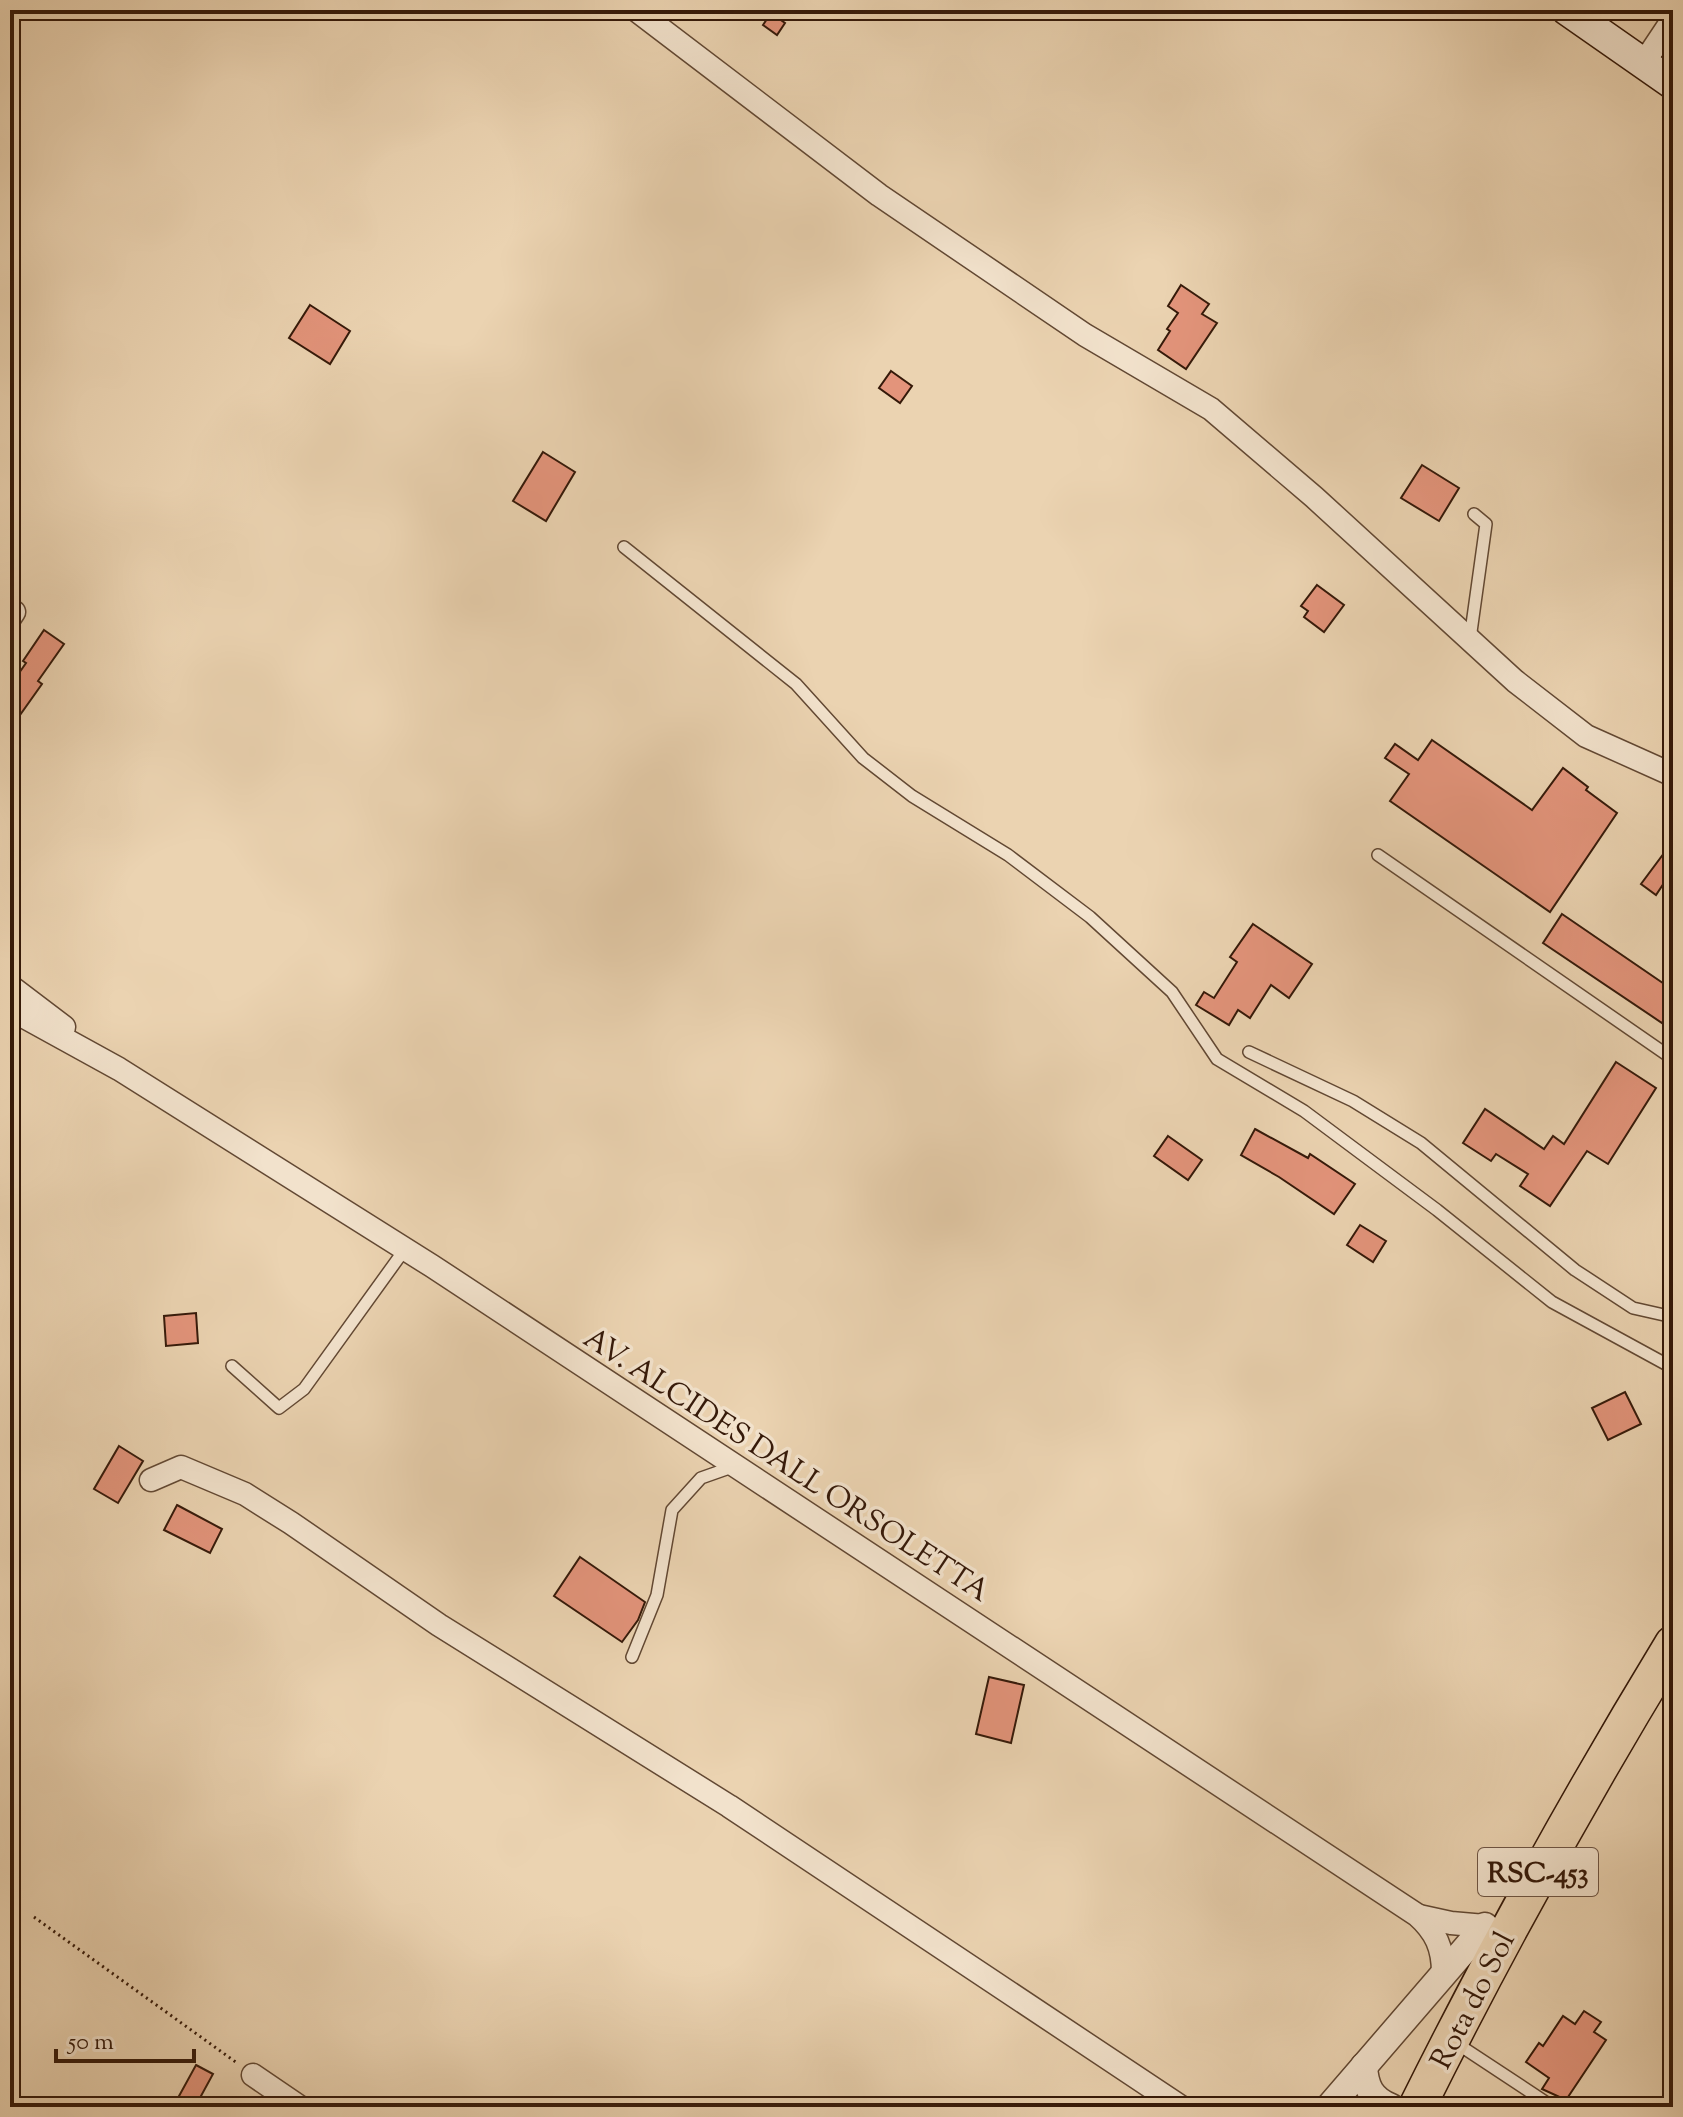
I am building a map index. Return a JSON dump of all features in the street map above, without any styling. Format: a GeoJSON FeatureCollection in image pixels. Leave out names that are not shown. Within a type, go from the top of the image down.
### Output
{"type":"FeatureCollection","features":[{"type":"Feature","properties":{"kind":"highway","name":"Rota do Sol"},"geometry":{"type":"LineString","coordinates":[[1417,2107],[1540,1869],[1673,1644]]}},
{"type":"Feature","properties":{"kind":"highway"},"geometry":{"type":"LineString","coordinates":[[1485,1926],[1540,1869]]}},
{"type":"Feature","properties":{"kind":"main road"},"geometry":{"type":"LineString","coordinates":[[1567,10],[1673,84]]}},
{"type":"Feature","properties":{"kind":"street"},"geometry":{"type":"LineString","coordinates":[[636,10],[879,195],[1085,335],[1211,409],[1314,497],[1515,681],[1586,736],[1673,775]]}},
{"type":"Feature","properties":{"kind":"street"},"geometry":{"type":"LineString","coordinates":[[1643,64],[1673,19]]}},
{"type":"Feature","properties":{"kind":"street"},"geometry":{"type":"LineString","coordinates":[[10,986],[119,1069]]}},
{"type":"Feature","properties":{"kind":"street"},"geometry":{"type":"LineString","coordinates":[[10,1009],[119,1069]]}},
{"type":"Feature","properties":{"kind":"street","name":"AV. ALCIDES DALL ORSOLETTA"},"geometry":{"type":"LineString","coordinates":[[119,1069],[405,1249],[1417,1915]]}},
{"type":"Feature","properties":{"kind":"street"},"geometry":{"type":"LineString","coordinates":[[151,1480],[181,1467],[245,1494],[439,1625],[729,1806],[1181,2107]]}},
{"type":"Feature","properties":{"kind":"street"},"geometry":{"type":"LineString","coordinates":[[1417,1915],[1451,1923],[1485,1926]]}},
{"type":"Feature","properties":{"kind":"street"},"geometry":{"type":"LineString","coordinates":[[1417,1915],[1430,1926],[1438,1940],[1443,1956],[1443,1973]]}},
{"type":"Feature","properties":{"kind":"street"},"geometry":{"type":"LineString","coordinates":[[1329,2107],[1485,1926]]}},
{"type":"Feature","properties":{"kind":"street"},"geometry":{"type":"LineString","coordinates":[[1364,2066],[1364,2080],[1369,2091],[1377,2100],[1391,2107]]}},
{"type":"Feature","properties":{"kind":"street"},"geometry":{"type":"LineString","coordinates":[[253,2075],[300,2107]]}},
{"type":"Feature","properties":{"kind":"lane"},"geometry":{"type":"LineString","coordinates":[[1470,640],[1486,524],[1474,514]]}},
{"type":"Feature","properties":{"kind":"lane"},"geometry":{"type":"LineString","coordinates":[[624,547],[796,684],[863,758],[912,796],[1008,855],[1090,917],[1172,992],[1217,1059],[1304,1111],[1437,1210],[1552,1302],[1673,1368]]}},
{"type":"Feature","properties":{"kind":"lane"},"geometry":{"type":"LineString","coordinates":[[1378,855],[1673,1059]]}},
{"type":"Feature","properties":{"kind":"lane"},"geometry":{"type":"LineString","coordinates":[[1249,1052],[1353,1101],[1407,1135],[1575,1270],[1633,1308],[1673,1317]]}},
{"type":"Feature","properties":{"kind":"lane"},"geometry":{"type":"LineString","coordinates":[[232,1366],[279,1408],[304,1389],[405,1249]]}},
{"type":"Feature","properties":{"kind":"lane"},"geometry":{"type":"LineString","coordinates":[[632,1657],[657,1595],[672,1510],[701,1478],[735,1466]]}},
{"type":"Feature","properties":{"kind":"lane"},"geometry":{"type":"LineString","coordinates":[[1450,2040],[1547,2103],[1561,2107]]}},
{"type":"Feature","properties":{"kind":"path"},"geometry":{"type":"LineString","coordinates":[[34,1917],[253,2075]]}},
{"type":"Feature","properties":{"kind":"building"},"geometry":{"type":"Polygon","coordinates":[[[771,13],[785,23],[777,35],[763,25],[771,13]]]}},
{"type":"Feature","properties":{"kind":"building"},"geometry":{"type":"Polygon","coordinates":[[[1181,285],[1209,304],[1202,314],[1217,323],[1186,369],[1158,350],[1178,313],[1168,306],[1181,285]]]}},
{"type":"Feature","properties":{"kind":"building"},"geometry":{"type":"Polygon","coordinates":[[[310,305],[350,331],[330,364],[289,338],[310,305]]]}},
{"type":"Feature","properties":{"kind":"building"},"geometry":{"type":"Polygon","coordinates":[[[891,371],[912,386],[900,403],[879,388],[891,371]]]}},
{"type":"Feature","properties":{"kind":"building"},"geometry":{"type":"Polygon","coordinates":[[[543,452],[575,472],[546,521],[513,501],[543,452]]]}},
{"type":"Feature","properties":{"kind":"building"},"geometry":{"type":"Polygon","coordinates":[[[1422,465],[1459,488],[1439,521],[1401,498],[1422,465]]]}},
{"type":"Feature","properties":{"kind":"building"},"geometry":{"type":"Polygon","coordinates":[[[1317,585],[1344,605],[1324,632],[1304,617],[1308,611],[1301,606],[1317,585]]]}},
{"type":"Feature","properties":{"kind":"building"},"geometry":{"type":"Polygon","coordinates":[[[44,630],[64,644],[38,681],[42,684],[10,729],[10,686],[44,630]]]}},
{"type":"Feature","properties":{"kind":"building"},"geometry":{"type":"Polygon","coordinates":[[[1432,740],[1532,810],[1563,768],[1617,813],[1550,912],[1390,801],[1409,774],[1385,758],[1395,744],[1418,760],[1432,740]]]}},
{"type":"Feature","properties":{"kind":"building"},"geometry":{"type":"Polygon","coordinates":[[[1673,841],[1673,889],[1664,883],[1656,895],[1641,884],[1673,841]]]}},
{"type":"Feature","properties":{"kind":"building"},"geometry":{"type":"Polygon","coordinates":[[[1562,914],[1673,990],[1673,1007],[1662,1023],[1543,943],[1562,914]]]}},
{"type":"Feature","properties":{"kind":"building"},"geometry":{"type":"Polygon","coordinates":[[[1253,924],[1312,964],[1289,998],[1271,985],[1250,1018],[1238,1010],[1229,1025],[1196,1005],[1204,992],[1214,998],[1237,962],[1230,957],[1253,924]]]}},
{"type":"Feature","properties":{"kind":"building"},"geometry":{"type":"Polygon","coordinates":[[[1616,1062],[1656,1088],[1608,1164],[1587,1151],[1550,1206],[1520,1186],[1528,1174],[1496,1154],[1491,1161],[1463,1143],[1485,1109],[1544,1149],[1553,1136],[1564,1144],[1616,1062]]]}},
{"type":"Feature","properties":{"kind":"building"},"geometry":{"type":"Polygon","coordinates":[[[1255,1129],[1308,1158],[1310,1154],[1355,1184],[1334,1214],[1241,1155],[1255,1129]]]}},
{"type":"Feature","properties":{"kind":"building"},"geometry":{"type":"Polygon","coordinates":[[[1168,1136],[1202,1160],[1188,1180],[1154,1156],[1168,1136]]]}},
{"type":"Feature","properties":{"kind":"building"},"geometry":{"type":"Polygon","coordinates":[[[1360,1225],[1386,1241],[1373,1262],[1347,1245],[1360,1225]]]}},
{"type":"Feature","properties":{"kind":"building"},"geometry":{"type":"Polygon","coordinates":[[[196,1313],[198,1343],[166,1346],[164,1316],[196,1313]]]}},
{"type":"Feature","properties":{"kind":"building"},"geometry":{"type":"Polygon","coordinates":[[[1625,1392],[1641,1424],[1608,1440],[1592,1408],[1625,1392]]]}},
{"type":"Feature","properties":{"kind":"building"},"geometry":{"type":"Polygon","coordinates":[[[119,1446],[143,1461],[118,1503],[94,1489],[119,1446]]]}},
{"type":"Feature","properties":{"kind":"building"},"geometry":{"type":"Polygon","coordinates":[[[177,1505],[222,1529],[210,1553],[164,1530],[177,1505]]]}},
{"type":"Feature","properties":{"kind":"building"},"geometry":{"type":"Polygon","coordinates":[[[580,1557],[645,1602],[638,1620],[622,1642],[554,1596],[580,1557]]]}},
{"type":"Feature","properties":{"kind":"building"},"geometry":{"type":"Polygon","coordinates":[[[989,1677],[1024,1685],[1011,1743],[976,1734],[989,1677]]]}},
{"type":"Feature","properties":{"kind":"building"},"geometry":{"type":"Polygon","coordinates":[[[1584,2011],[1601,2022],[1594,2032],[1606,2040],[1566,2100],[1542,2089],[1549,2078],[1526,2062],[1539,2043],[1543,2046],[1563,2016],[1575,2024],[1584,2011]]]}},
{"type":"Feature","properties":{"kind":"building"},"geometry":{"type":"Polygon","coordinates":[[[196,2065],[213,2074],[195,2107],[173,2107],[196,2065]]]}}]}
